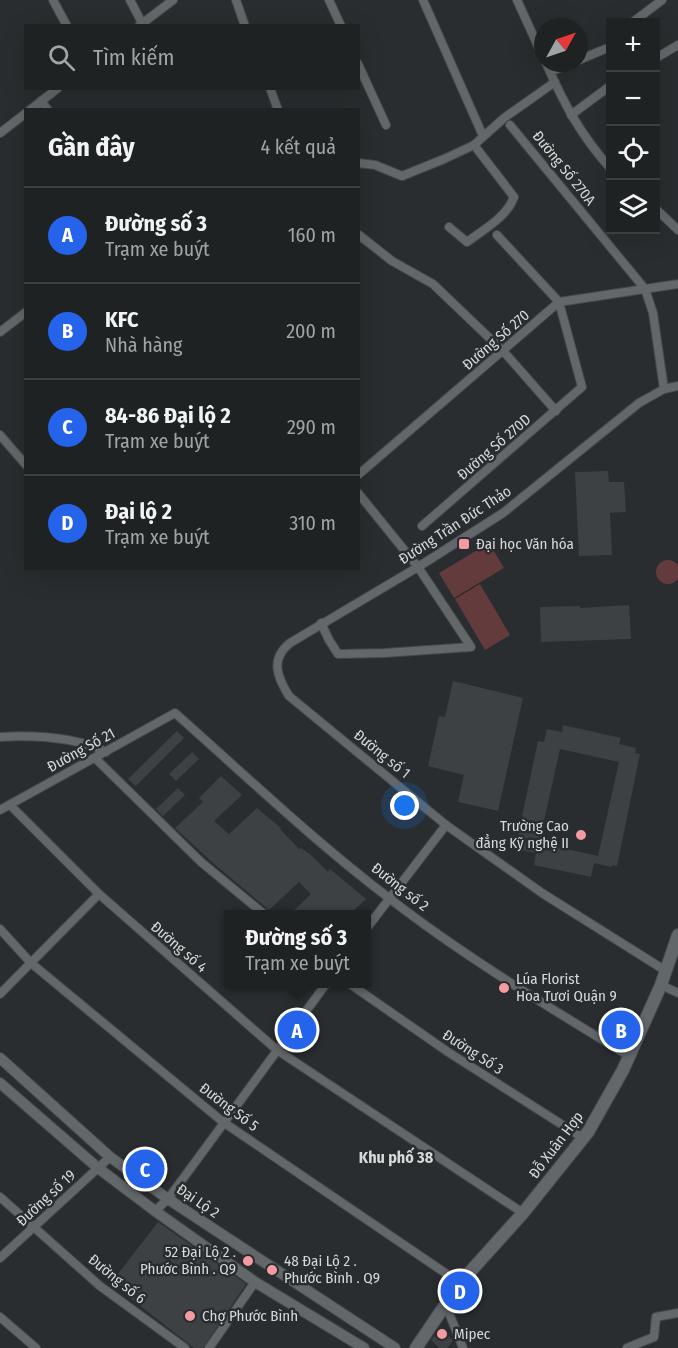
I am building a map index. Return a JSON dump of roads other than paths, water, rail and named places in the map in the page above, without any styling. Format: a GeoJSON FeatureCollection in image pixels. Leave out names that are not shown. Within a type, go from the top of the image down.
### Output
{"type":"FeatureCollection","features":[{"type":"Feature","properties":{"kind":"main road","name":"Đỗ Xuân Hợp"},"geometry":{"type":"LineString","coordinates":[[416,1348],[460,1283],[523,1213],[583,1138],[623,1070],[661,985],[678,935]]}},
{"type":"Feature","properties":{"kind":"street"},"geometry":{"type":"LineString","coordinates":[[53,0],[67,24]]}},
{"type":"Feature","properties":{"kind":"street"},"geometry":{"type":"LineString","coordinates":[[130,0],[141,24],[173,0]]}},
{"type":"Feature","properties":{"kind":"street"},"geometry":{"type":"LineString","coordinates":[[236,0],[245,24]]}},
{"type":"Feature","properties":{"kind":"street"},"geometry":{"type":"LineString","coordinates":[[329,0],[340,24]]}},
{"type":"Feature","properties":{"kind":"street"},"geometry":{"type":"LineString","coordinates":[[423,0],[483,136]]}},
{"type":"Feature","properties":{"kind":"street"},"geometry":{"type":"LineString","coordinates":[[517,0],[534,37]]}},
{"type":"Feature","properties":{"kind":"street"},"geometry":{"type":"LineString","coordinates":[[638,18],[663,0]]}},
{"type":"Feature","properties":{"kind":"street"},"geometry":{"type":"LineString","coordinates":[[660,56],[678,45]]}},
{"type":"Feature","properties":{"kind":"street"},"geometry":{"type":"LineString","coordinates":[[588,56],[605,49]]}},
{"type":"Feature","properties":{"kind":"street"},"geometry":{"type":"LineString","coordinates":[[360,68],[386,125]]}},
{"type":"Feature","properties":{"kind":"street"},"geometry":{"type":"LineString","coordinates":[[550,72],[571,115],[594,150],[606,164]]}},
{"type":"Feature","properties":{"kind":"street"},"geometry":{"type":"LineString","coordinates":[[360,162],[387,169],[402,176],[444,159],[474,144],[504,118],[555,82]]}},
{"type":"Feature","properties":{"kind":"street"},"geometry":{"type":"LineString","coordinates":[[571,115],[606,89]]}},
{"type":"Feature","properties":{"kind":"street"},"geometry":{"type":"LineString","coordinates":[[32,108],[55,90]]}},
{"type":"Feature","properties":{"kind":"street"},"geometry":{"type":"LineString","coordinates":[[271,90],[277,108]]}},
{"type":"Feature","properties":{"kind":"street"},"geometry":{"type":"LineString","coordinates":[[41,101],[46,108]]}},
{"type":"Feature","properties":{"kind":"street"},"geometry":{"type":"LineString","coordinates":[[0,133],[24,115]]}},
{"type":"Feature","properties":{"kind":"street","name":"Đường Số 270A"},"geometry":{"type":"LineString","coordinates":[[510,125],[645,289],[653,313],[664,389]]}},
{"type":"Feature","properties":{"kind":"street"},"geometry":{"type":"LineString","coordinates":[[449,227],[467,242],[489,226],[511,205],[514,197],[474,144]]}},
{"type":"Feature","properties":{"kind":"street"},"geometry":{"type":"LineString","coordinates":[[660,213],[678,230]]}},
{"type":"Feature","properties":{"kind":"street"},"geometry":{"type":"LineString","coordinates":[[497,235],[560,302],[678,284]]}},
{"type":"Feature","properties":{"kind":"street"},"geometry":{"type":"LineString","coordinates":[[360,236],[392,261],[433,284],[504,352],[556,411]]}},
{"type":"Feature","properties":{"kind":"street","name":"Đường Số 270"},"geometry":{"type":"LineString","coordinates":[[360,473],[560,302]]}},
{"type":"Feature","properties":{"kind":"street","name":"Đường Số 270D"},"geometry":{"type":"LineString","coordinates":[[422,526],[582,387],[560,302]]}},
{"type":"Feature","properties":{"kind":"street"},"geometry":{"type":"LineString","coordinates":[[0,332],[24,314]]}},
{"type":"Feature","properties":{"kind":"street","name":"Đường Trần Đức Thảo"},"geometry":{"type":"LineString","coordinates":[[278,664],[281,650],[503,513],[639,403],[664,389],[678,386]]}},
{"type":"Feature","properties":{"kind":"street"},"geometry":{"type":"LineString","coordinates":[[0,435],[24,463]]}},
{"type":"Feature","properties":{"kind":"street"},"geometry":{"type":"LineString","coordinates":[[321,624],[338,654],[471,647],[418,567],[360,495]]}},
{"type":"Feature","properties":{"kind":"street","name":"Đường số 1"},"geometry":{"type":"LineString","coordinates":[[278,664],[280,681],[289,696],[446,825],[542,893],[666,971]]}},
{"type":"Feature","properties":{"kind":"street","name":"Đường Số 21"},"geometry":{"type":"LineString","coordinates":[[0,810],[96,759],[175,712]]}},
{"type":"Feature","properties":{"kind":"street","name":"Đường số 2"},"geometry":{"type":"LineString","coordinates":[[175,712],[272,800],[389,898],[499,976],[629,1056]]}},
{"type":"Feature","properties":{"kind":"street"},"geometry":{"type":"LineString","coordinates":[[0,737],[59,739],[89,744],[106,752]]}},
{"type":"Feature","properties":{"kind":"street"},"geometry":{"type":"LineString","coordinates":[[96,759],[201,862],[258,910]]}},
{"type":"Feature","properties":{"kind":"street","name":"Đường số 4"},"geometry":{"type":"LineString","coordinates":[[10,805],[99,894],[277,1050],[523,1213]]}},
{"type":"Feature","properties":{"kind":"street"},"geometry":{"type":"LineString","coordinates":[[371,922],[446,825]]}},
{"type":"Feature","properties":{"kind":"street"},"geometry":{"type":"LineString","coordinates":[[0,994],[99,894]]}},
{"type":"Feature","properties":{"kind":"street","name":"Đường Số 5"},"geometry":{"type":"LineString","coordinates":[[0,929],[31,963],[224,1122],[460,1283]]}},
{"type":"Feature","properties":{"kind":"street"},"geometry":{"type":"LineString","coordinates":[[661,985],[678,993]]}},
{"type":"Feature","properties":{"kind":"street"},"geometry":{"type":"LineString","coordinates":[[155,1211],[168,1199],[323,988]]}},
{"type":"Feature","properties":{"kind":"street","name":"Đường Số 3"},"geometry":{"type":"LineString","coordinates":[[356,988],[448,1052],[583,1138]]}},
{"type":"Feature","properties":{"kind":"street","name":"Đại Lộ 2"},"geometry":{"type":"LineString","coordinates":[[0,1058],[110,1156],[168,1199],[395,1348]]}},
{"type":"Feature","properties":{"kind":"street"},"geometry":{"type":"LineString","coordinates":[[0,1083],[98,1168],[155,1211],[255,1282],[364,1348]]}},
{"type":"Feature","properties":{"kind":"street","name":"Đường số 19"},"geometry":{"type":"LineString","coordinates":[[0,1258],[110,1156]]}},
{"type":"Feature","properties":{"kind":"street"},"geometry":{"type":"LineString","coordinates":[[0,1197],[36,1227]]}},
{"type":"Feature","properties":{"kind":"street","name":"Đường số 6"},"geometry":{"type":"LineString","coordinates":[[36,1227],[100,1286],[185,1348]]}},
{"type":"Feature","properties":{"kind":"street"},"geometry":{"type":"LineString","coordinates":[[209,1348],[255,1282]]}},
{"type":"Feature","properties":{"kind":"street"},"geometry":{"type":"LineString","coordinates":[[445,1302],[463,1348]]}},
{"type":"Feature","properties":{"kind":"street"},"geometry":{"type":"LineString","coordinates":[[627,1348],[654,1337],[656,1317],[678,1313]]}},
{"type":"Feature","properties":{"kind":"street"},"geometry":{"type":"LineString","coordinates":[[0,1317],[36,1348]]}},
{"type":"Feature","properties":{"kind":"place","name":"Đại học Văn hóa"},"geometry":{"type":"Point","coordinates":[464,544]}},
{"type":"Feature","properties":{"kind":"place","name":"Trường Cao đẳng Kỹ nghệ II"},"geometry":{"type":"Point","coordinates":[581,835]}},
{"type":"Feature","properties":{"kind":"place","name":"Lúa Florist Hoa Tươi Quận 9"},"geometry":{"type":"Point","coordinates":[504,988]}},
{"type":"Feature","properties":{"kind":"place","name":"Đường số 3"},"geometry":{"type":"Point","coordinates":[297,1030]}},
{"type":"Feature","properties":{"kind":"place","name":"KFC"},"geometry":{"type":"Point","coordinates":[621,1030]}},
{"type":"Feature","properties":{"kind":"place","name":"84-86 Đại lộ 2"},"geometry":{"type":"Point","coordinates":[145,1169]}},
{"type":"Feature","properties":{"kind":"place","name":"52 Đại Lộ 2 . Phước Bình . Q9"},"geometry":{"type":"Point","coordinates":[248,1261]}},
{"type":"Feature","properties":{"kind":"place","name":"48 Đại Lộ 2 . Phước Bình . Q9"},"geometry":{"type":"Point","coordinates":[272,1270]}},
{"type":"Feature","properties":{"kind":"place","name":"Đại lộ 2"},"geometry":{"type":"Point","coordinates":[460,1291]}},
{"type":"Feature","properties":{"kind":"place","name":"Chợ Phước Bình"},"geometry":{"type":"Point","coordinates":[190,1316]}},
{"type":"Feature","properties":{"kind":"place","name":"Mipec"},"geometry":{"type":"Point","coordinates":[442,1334]}},
{"type":"Feature","properties":{"kind":"district","name":"Khu phố 38"},"geometry":{"type":"Point","coordinates":[396,1157]}}]}
